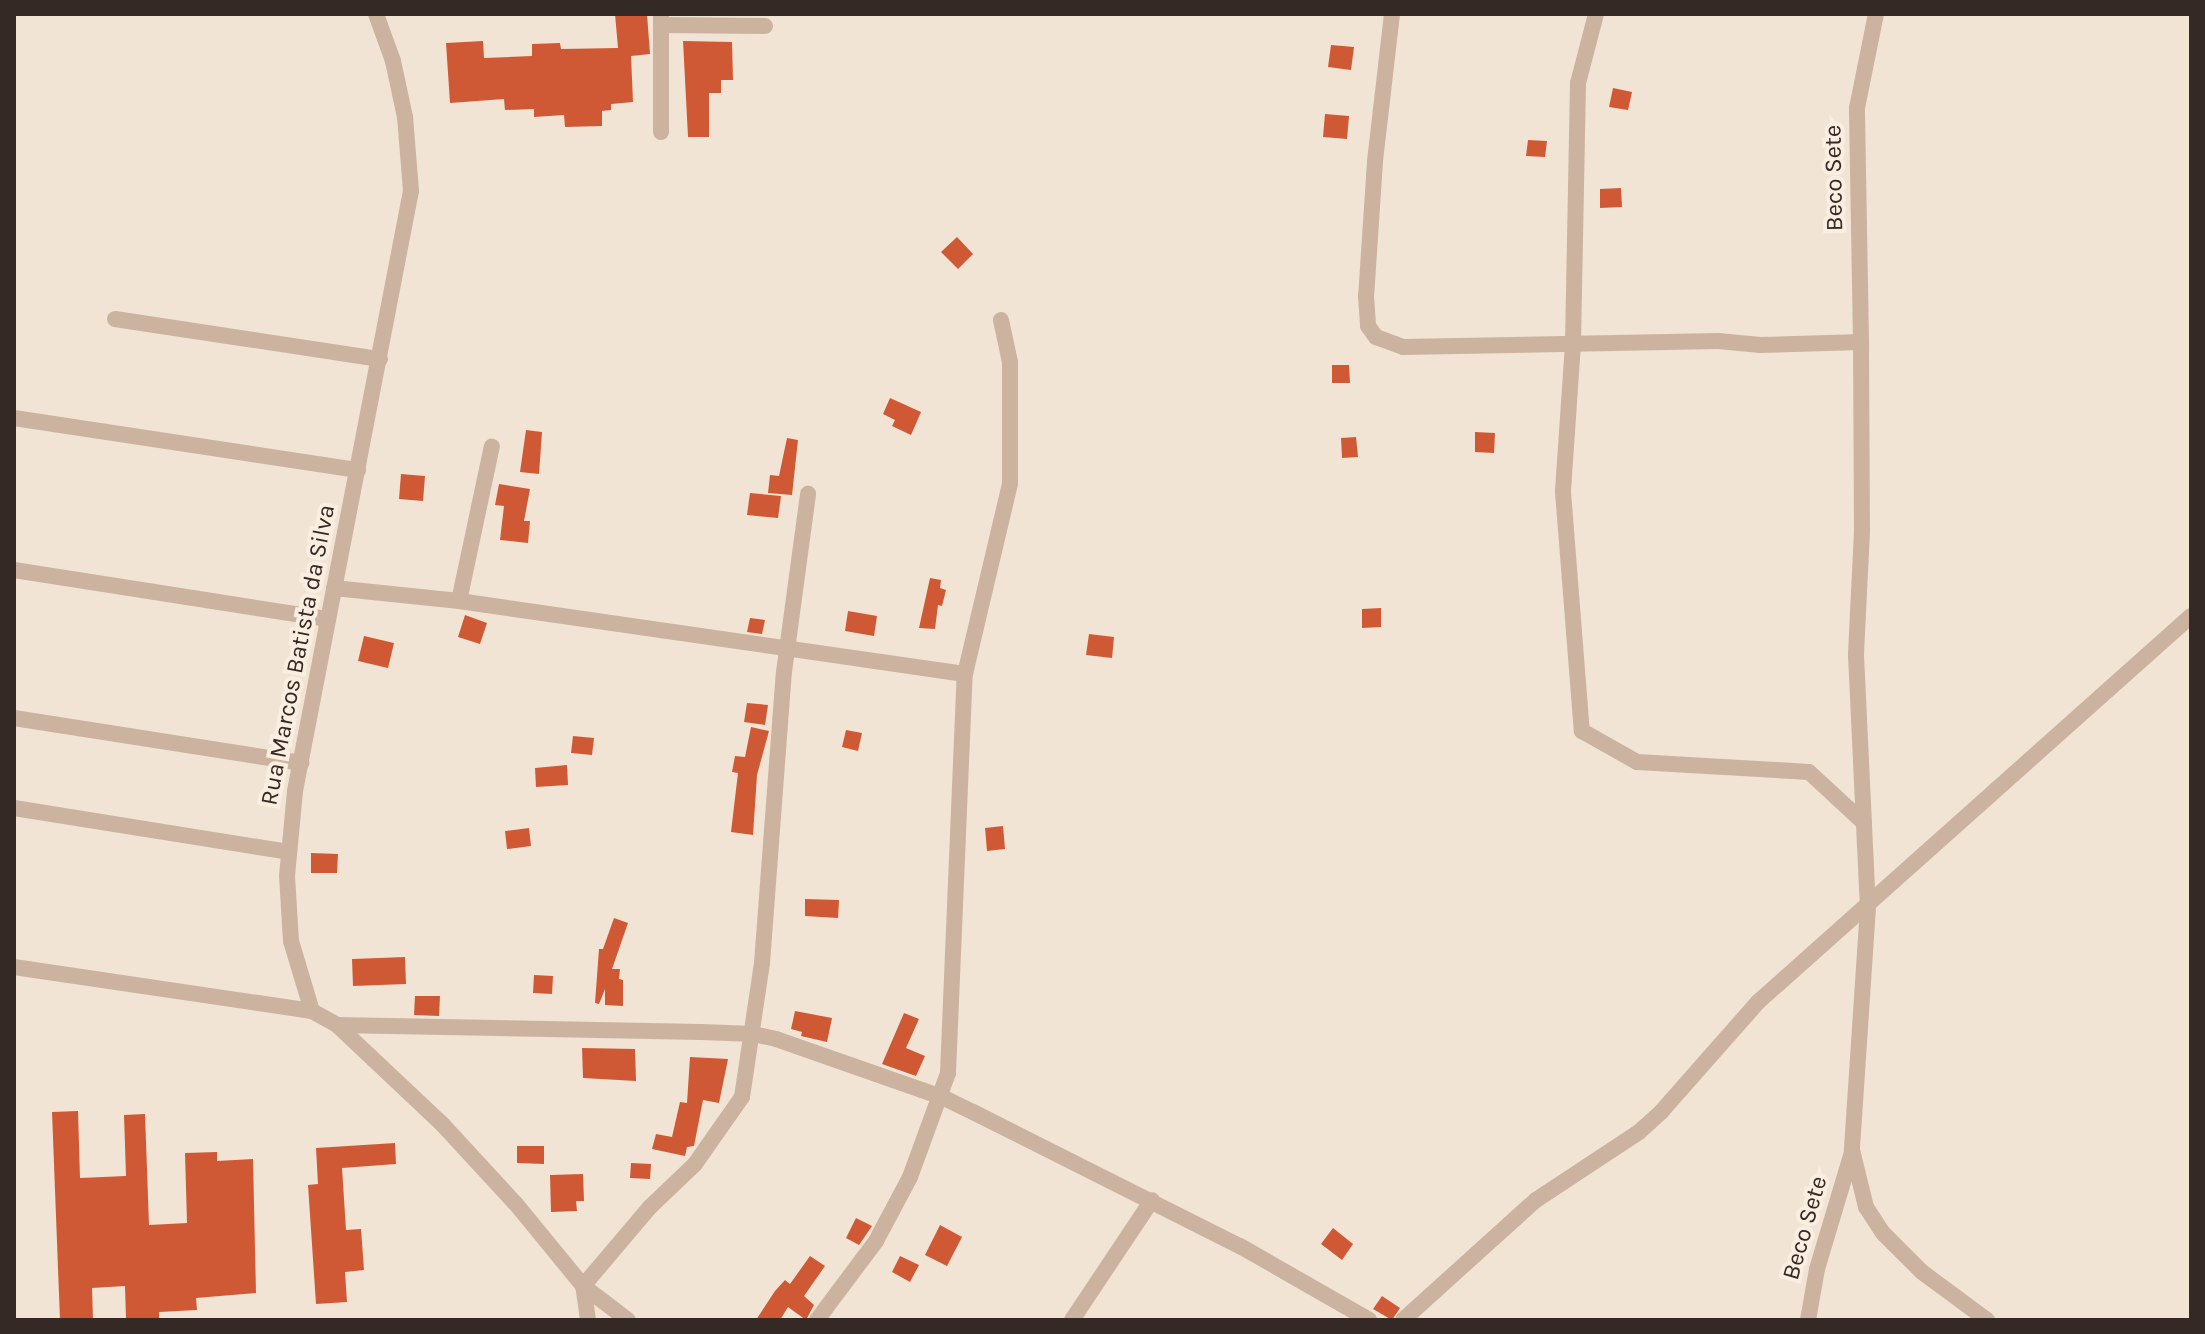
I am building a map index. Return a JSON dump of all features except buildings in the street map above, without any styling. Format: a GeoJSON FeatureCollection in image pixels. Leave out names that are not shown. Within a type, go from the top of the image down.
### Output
{"type":"FeatureCollection","features":[{"type":"Feature","properties":{"kind":"street","name":"Rua Marcos Batista da Silva"},"geometry":{"type":"LineString","coordinates":[[312,1011],[291,941],[289,852],[301,763],[411,191],[405,117],[393,61],[376,14]]}},
{"type":"Feature","properties":{"kind":"street"},"geometry":{"type":"LineString","coordinates":[[1392,14],[1375,162],[1368,326],[1382,341],[1403,347],[1861,342]]}},
{"type":"Feature","properties":{"kind":"street"},"geometry":{"type":"LineString","coordinates":[[1596,14],[1578,83],[1573,344],[1563,492],[1582,731],[1637,762],[1809,772],[1864,823]]}},
{"type":"Feature","properties":{"kind":"street","name":"Beco Sete"},"geometry":{"type":"LineString","coordinates":[[1808,1320],[1817,1269],[1852,1150],[1868,907],[1856,655],[1862,531],[1857,108],[1876,14]]}},
{"type":"Feature","properties":{"kind":"street"},"geometry":{"type":"LineString","coordinates":[[661,132],[661,20],[765,26]]}},
{"type":"Feature","properties":{"kind":"street"},"geometry":{"type":"LineString","coordinates":[[115,319],[380,359]]}},
{"type":"Feature","properties":{"kind":"street"},"geometry":{"type":"LineString","coordinates":[[817,1320],[876,1241],[910,1177],[942,1097],[951,1051],[965,674],[1010,484],[1010,362],[1001,320]]}},
{"type":"Feature","properties":{"kind":"street"},"geometry":{"type":"LineString","coordinates":[[14,418],[358,470]]}},
{"type":"Feature","properties":{"kind":"street"},"geometry":{"type":"LineString","coordinates":[[459,601],[492,446]]}},
{"type":"Feature","properties":{"kind":"street"},"geometry":{"type":"LineString","coordinates":[[588,1320],[583,1286],[650,1207],[695,1164],[742,1097],[753,1034],[787,648],[808,494]]}},
{"type":"Feature","properties":{"kind":"street"},"geometry":{"type":"LineString","coordinates":[[14,570],[328,619]]}},
{"type":"Feature","properties":{"kind":"street"},"geometry":{"type":"LineString","coordinates":[[334,588],[459,601],[965,674]]}},
{"type":"Feature","properties":{"kind":"street"},"geometry":{"type":"LineString","coordinates":[[1403,1320],[1536,1200],[1639,1132],[1687,1086],[1758,1002],[2191,616]]}},
{"type":"Feature","properties":{"kind":"street"},"geometry":{"type":"LineString","coordinates":[[14,718],[301,763]]}},
{"type":"Feature","properties":{"kind":"street"},"geometry":{"type":"LineString","coordinates":[[14,808],[289,852]]}},
{"type":"Feature","properties":{"kind":"street"},"geometry":{"type":"LineString","coordinates":[[14,967],[312,1011],[337,1025],[443,1125],[516,1204],[583,1286],[628,1320]]}},
{"type":"Feature","properties":{"kind":"street"},"geometry":{"type":"LineString","coordinates":[[337,1025],[753,1034],[942,1097],[1152,1200],[1369,1320]]}},
{"type":"Feature","properties":{"kind":"street"},"geometry":{"type":"LineString","coordinates":[[1852,1150],[1866,1207],[1883,1233],[1922,1272],[1987,1320]]}},
{"type":"Feature","properties":{"kind":"street"},"geometry":{"type":"LineString","coordinates":[[1072,1320],[1152,1200]]}}]}
